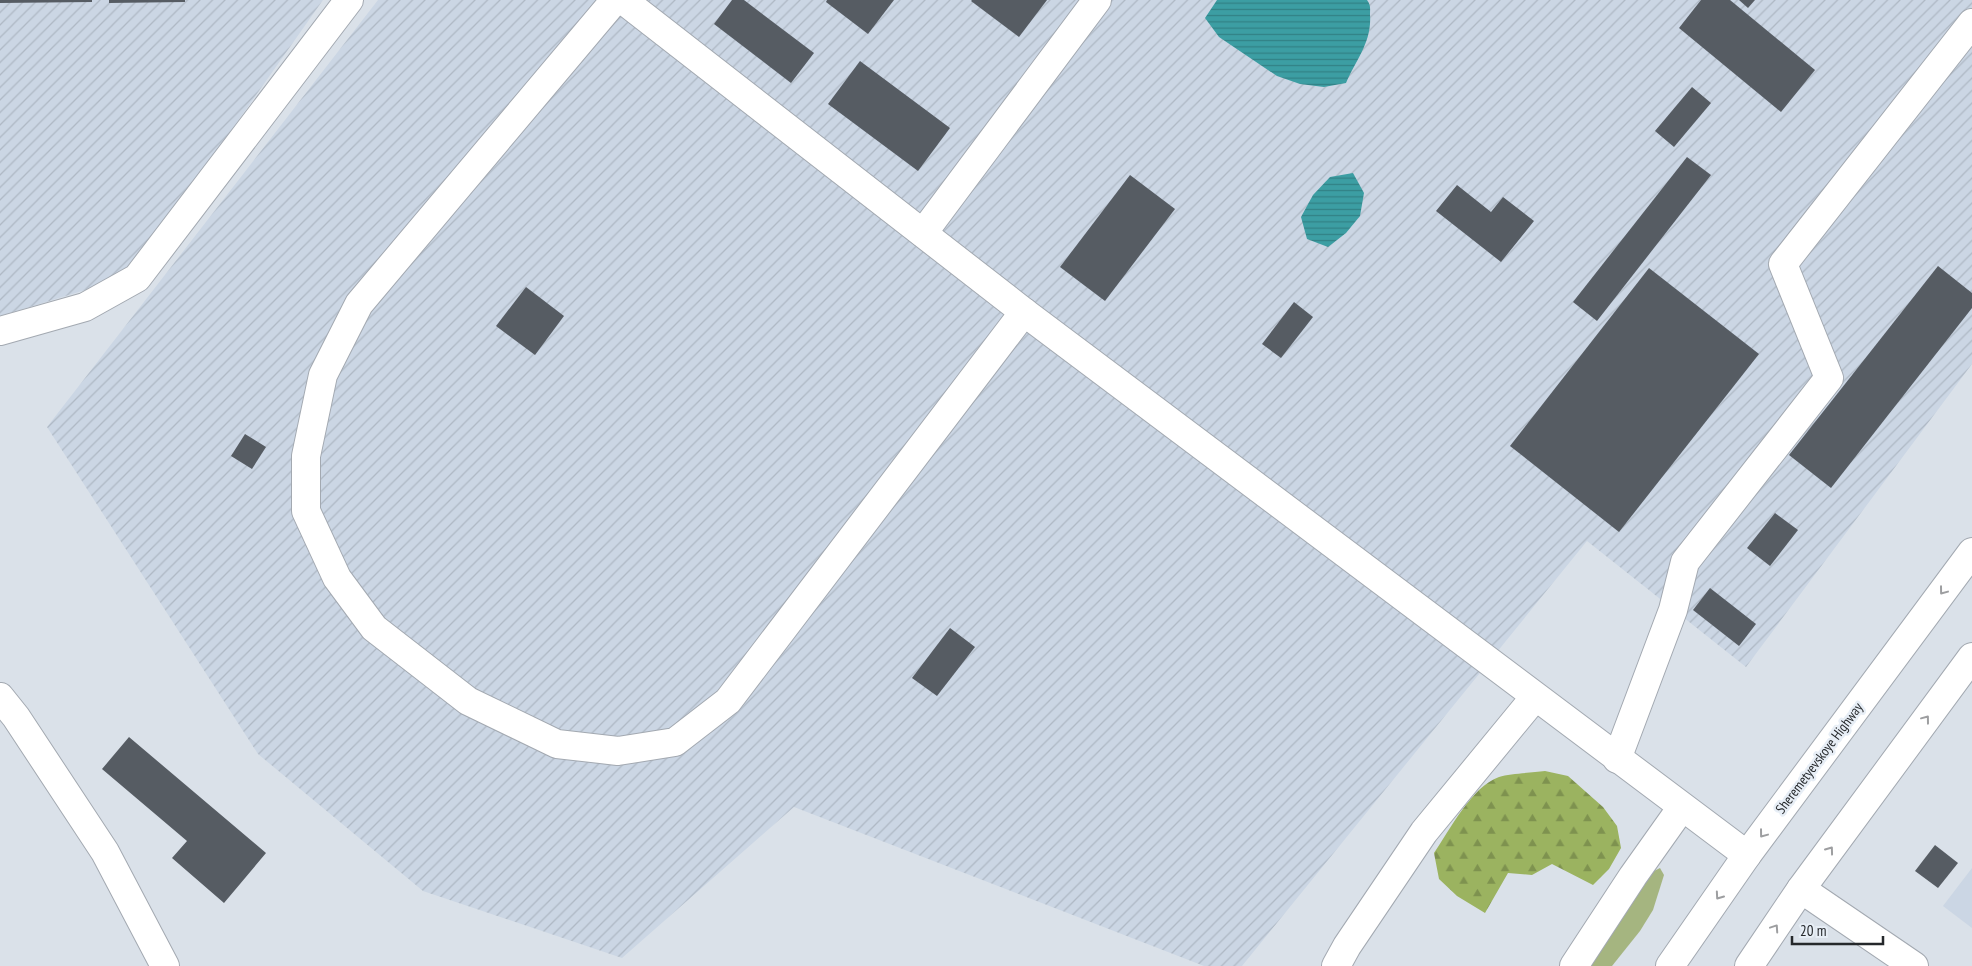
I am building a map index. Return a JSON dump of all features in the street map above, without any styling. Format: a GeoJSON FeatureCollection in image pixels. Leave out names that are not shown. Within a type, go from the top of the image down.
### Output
{"type":"FeatureCollection","features":[{"type":"Feature","properties":{"kind":"main road"},"geometry":{"type":"LineString","coordinates":[[0,331],[85,307],[137,278],[349,0]]}},
{"type":"Feature","properties":{"kind":"main road"},"geometry":{"type":"LineString","coordinates":[[615,0],[359,304],[322,375],[306,456],[306,511],[337,578],[374,628],[468,701],[557,744],[618,751],[675,742],[728,701],[1024,312]]}},
{"type":"Feature","properties":{"kind":"main road"},"geometry":{"type":"LineString","coordinates":[[623,0],[1024,312],[1747,855]]}},
{"type":"Feature","properties":{"kind":"main road"},"geometry":{"type":"LineString","coordinates":[[923,233],[1097,0]]}},
{"type":"Feature","properties":{"kind":"main road"},"geometry":{"type":"LineString","coordinates":[[1617,759],[1673,610],[1685,562],[1829,378],[1784,264],[1972,23]]}},
{"type":"Feature","properties":{"kind":"main road","name":"Sheremetyevskoye Highway"},"geometry":{"type":"LineString","coordinates":[[1670,966],[1747,855],[1972,552]]}},
{"type":"Feature","properties":{"kind":"main road"},"geometry":{"type":"LineString","coordinates":[[1749,966],[1801,890],[1972,657]]}},
{"type":"Feature","properties":{"kind":"main road"},"geometry":{"type":"LineString","coordinates":[[0,697],[16,716],[105,852],[165,966]]}},
{"type":"Feature","properties":{"kind":"main road"},"geometry":{"type":"LineString","coordinates":[[1336,966],[1347,946],[1424,832],[1535,697]]}},
{"type":"Feature","properties":{"kind":"main road"},"geometry":{"type":"LineString","coordinates":[[1574,966],[1633,876],[1682,807]]}},
{"type":"Feature","properties":{"kind":"main road"},"geometry":{"type":"LineString","coordinates":[[1801,890],[1914,966]]}},
{"type":"Feature","properties":{"kind":"shaded area"},"geometry":{"type":"Polygon","coordinates":[[[0,0],[323,0],[128,277],[0,316],[0,0]]]}},
{"type":"Feature","properties":{"kind":"shaded area"},"geometry":{"type":"Polygon","coordinates":[[[378,0],[1972,0],[1972,364],[1746,667],[1587,541],[1242,966],[1204,966],[794,807],[622,958],[423,891],[258,754],[47,427],[378,0]]]}},
{"type":"Feature","properties":{"kind":"shaded area"},"geometry":{"type":"Polygon","coordinates":[[[1972,868],[1972,928],[1943,906],[1972,868]]]}},
{"type":"Feature","properties":{"kind":"green space"},"geometry":{"type":"Polygon","coordinates":[[[1545,771],[1568,776],[1603,807],[1617,826],[1621,848],[1609,869],[1593,885],[1552,864],[1532,875],[1508,873],[1485,913],[1457,896],[1439,879],[1434,853],[1470,799],[1489,782],[1504,776],[1545,771]]]}},
{"type":"Feature","properties":{"kind":"green space"},"geometry":{"type":"Polygon","coordinates":[[[1660,868],[1664,875],[1653,910],[1640,931],[1612,966],[1585,966],[1640,878],[1660,868]]]}},
{"type":"Feature","properties":{"kind":"water"},"geometry":{"type":"Polygon","coordinates":[[[1217,0],[1367,0],[1370,9],[1370,25],[1366,42],[1346,83],[1324,87],[1300,84],[1277,76],[1219,37],[1205,18],[1217,0]]]}},
{"type":"Feature","properties":{"kind":"water"},"geometry":{"type":"Polygon","coordinates":[[[1353,173],[1364,193],[1360,216],[1346,233],[1328,247],[1307,239],[1301,217],[1313,195],[1330,177],[1353,173]]]}},
{"type":"Feature","properties":{"kind":"building"},"geometry":{"type":"Polygon","coordinates":[[[0,0],[92,0],[92,2],[0,3],[0,0]]]}},
{"type":"Feature","properties":{"kind":"building"},"geometry":{"type":"Polygon","coordinates":[[[109,0],[185,0],[185,2],[109,3],[109,0]]]}},
{"type":"Feature","properties":{"kind":"building"},"geometry":{"type":"Polygon","coordinates":[[[732,0],[744,0],[814,53],[791,83],[714,24],[732,0]]]}},
{"type":"Feature","properties":{"kind":"building"},"geometry":{"type":"Polygon","coordinates":[[[827,0],[894,0],[868,34],[826,2],[827,0]]]}},
{"type":"Feature","properties":{"kind":"building"},"geometry":{"type":"Polygon","coordinates":[[[972,0],[1047,0],[1019,37],[972,0]]]}},
{"type":"Feature","properties":{"kind":"building"},"geometry":{"type":"Polygon","coordinates":[[[1701,0],[1730,0],[1815,70],[1781,112],[1679,28],[1701,0]]]}},
{"type":"Feature","properties":{"kind":"building"},"geometry":{"type":"Polygon","coordinates":[[[1739,0],[1755,0],[1748,8],[1739,0]]]}},
{"type":"Feature","properties":{"kind":"building"},"geometry":{"type":"Polygon","coordinates":[[[860,61],[950,128],[918,171],[828,104],[860,61]]]}},
{"type":"Feature","properties":{"kind":"building"},"geometry":{"type":"Polygon","coordinates":[[[1692,87],[1711,103],[1674,147],[1655,131],[1692,87]]]}},
{"type":"Feature","properties":{"kind":"building"},"geometry":{"type":"Polygon","coordinates":[[[1687,157],[1711,175],[1597,321],[1573,302],[1687,157]]]}},
{"type":"Feature","properties":{"kind":"building"},"geometry":{"type":"Polygon","coordinates":[[[1130,175],[1175,209],[1105,301],[1060,267],[1130,175]]]}},
{"type":"Feature","properties":{"kind":"building"},"geometry":{"type":"Polygon","coordinates":[[[1457,185],[1491,212],[1503,197],[1534,221],[1501,262],[1436,211],[1457,185]]]}},
{"type":"Feature","properties":{"kind":"building"},"geometry":{"type":"Polygon","coordinates":[[[1938,266],[1972,293],[1972,308],[1831,488],[1789,455],[1938,266]]]}},
{"type":"Feature","properties":{"kind":"building"},"geometry":{"type":"Polygon","coordinates":[[[1649,268],[1759,354],[1619,532],[1510,446],[1649,268]]]}},
{"type":"Feature","properties":{"kind":"building"},"geometry":{"type":"Polygon","coordinates":[[[526,287],[564,316],[535,355],[496,326],[526,287]]]}},
{"type":"Feature","properties":{"kind":"building"},"geometry":{"type":"Polygon","coordinates":[[[1294,302],[1313,317],[1281,358],[1262,344],[1294,302]]]}},
{"type":"Feature","properties":{"kind":"building"},"geometry":{"type":"Polygon","coordinates":[[[245,434],[266,447],[252,469],[231,456],[245,434]]]}},
{"type":"Feature","properties":{"kind":"building"},"geometry":{"type":"Polygon","coordinates":[[[1775,513],[1798,530],[1770,566],[1747,548],[1775,513]]]}},
{"type":"Feature","properties":{"kind":"building"},"geometry":{"type":"Polygon","coordinates":[[[1710,588],[1756,624],[1739,646],[1693,610],[1710,588]]]}},
{"type":"Feature","properties":{"kind":"building"},"geometry":{"type":"Polygon","coordinates":[[[950,628],[975,647],[937,696],[912,678],[950,628]]]}},
{"type":"Feature","properties":{"kind":"building"},"geometry":{"type":"Polygon","coordinates":[[[129,737],[266,853],[224,903],[172,858],[187,841],[102,769],[129,737]]]}},
{"type":"Feature","properties":{"kind":"building"},"geometry":{"type":"Polygon","coordinates":[[[1935,845],[1958,863],[1938,888],[1915,871],[1935,845]]]}}]}
